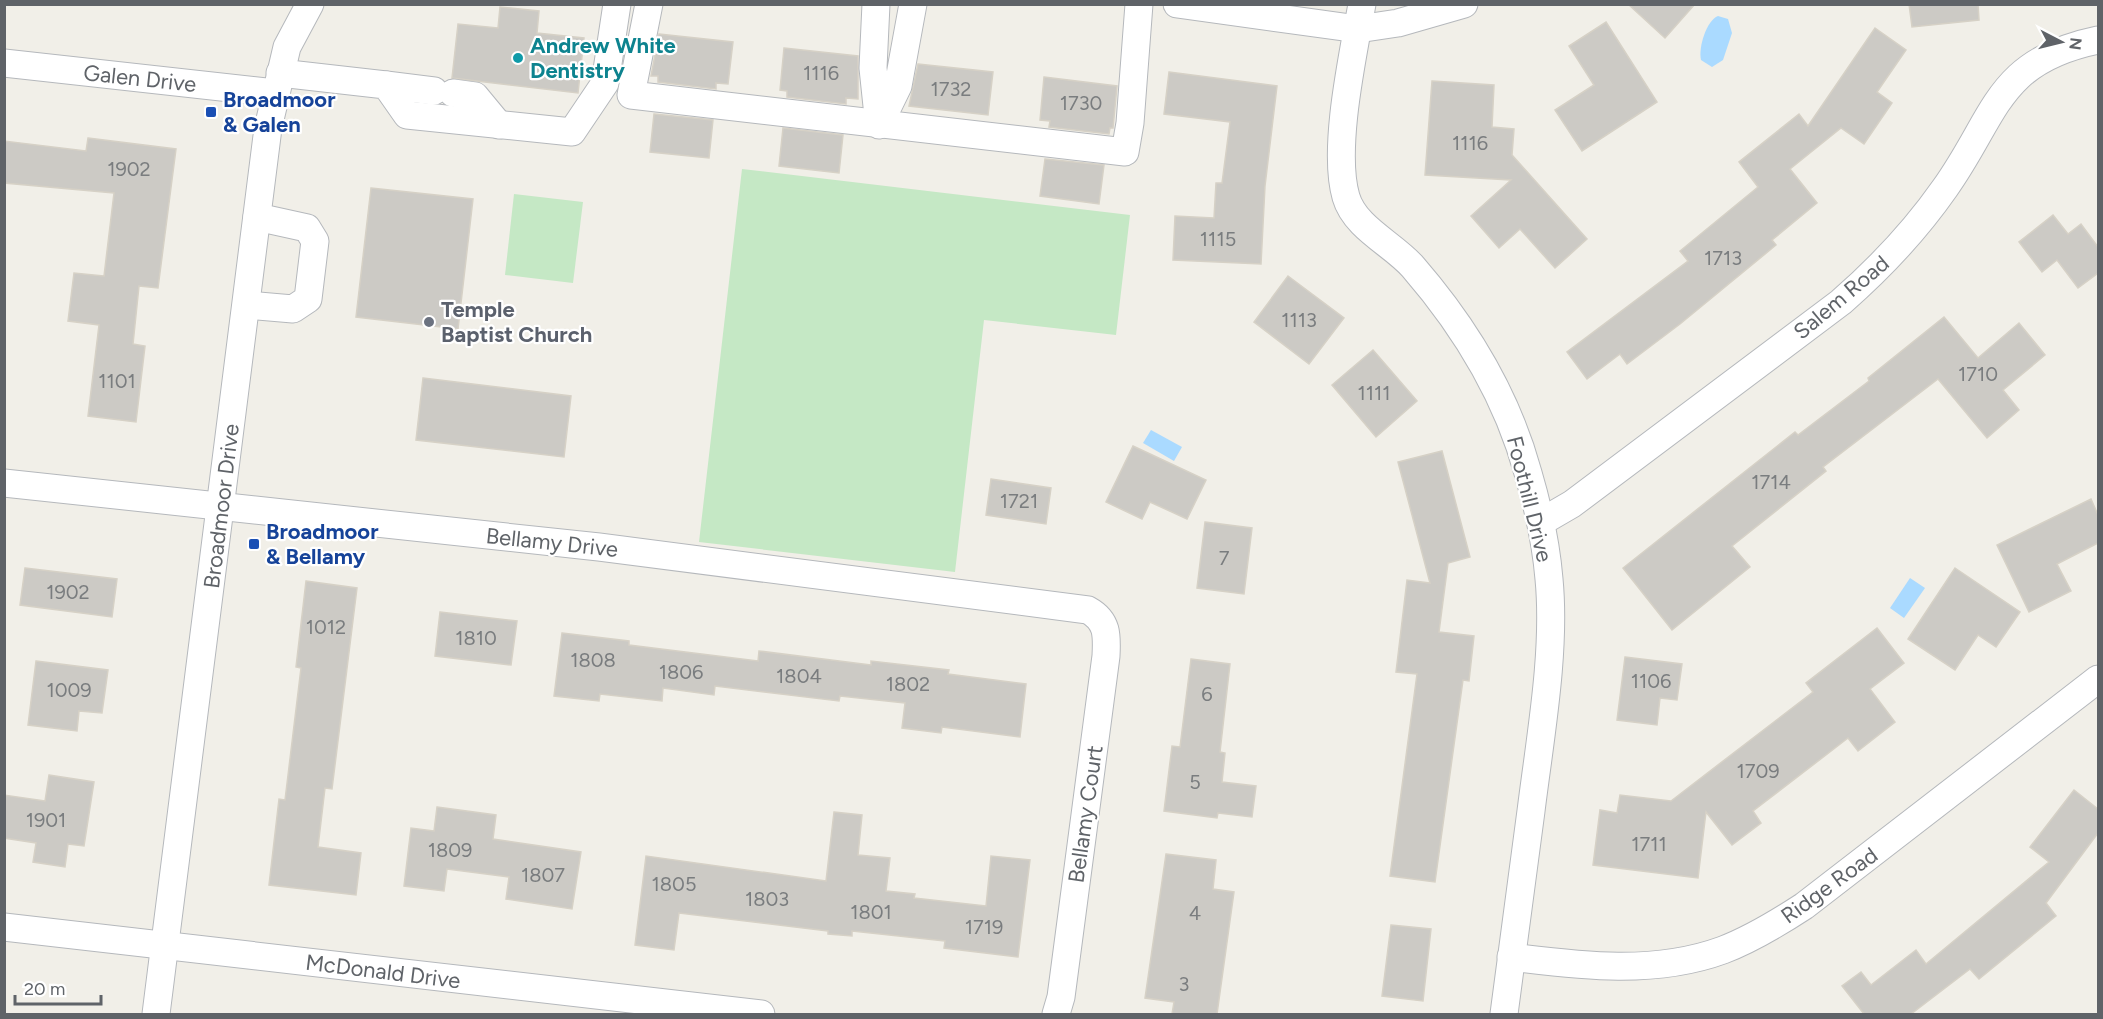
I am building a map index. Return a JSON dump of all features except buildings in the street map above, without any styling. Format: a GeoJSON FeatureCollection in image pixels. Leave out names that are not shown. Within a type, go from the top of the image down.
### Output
{"type":"FeatureCollection","features":[{"type":"Feature","properties":{"kind":"street","name":"Broadmoor Drive"},"geometry":{"type":"LineString","coordinates":[[156,1014],[257,217],[278,83],[287,47],[310,4]]}},
{"type":"Feature","properties":{"kind":"street"},"geometry":{"type":"LineString","coordinates":[[386,85],[407,115],[572,132],[605,83],[617,4]]}},
{"type":"Feature","properties":{"kind":"street"},"geometry":{"type":"LineString","coordinates":[[648,4],[631,95],[1125,152],[1130,123],[1139,4]]}},
{"type":"Feature","properties":{"kind":"street"},"geometry":{"type":"LineString","coordinates":[[876,4],[873,68],[879,124]]}},
{"type":"Feature","properties":{"kind":"street"},"geometry":{"type":"LineString","coordinates":[[879,124],[898,86],[912,4]]}},
{"type":"Feature","properties":{"kind":"street"},"geometry":{"type":"LineString","coordinates":[[1177,4],[1360,17],[1398,23],[1464,4]]}},
{"type":"Feature","properties":{"kind":"street","name":"Foothill Drive"},"geometry":{"type":"LineString","coordinates":[[1360,17],[1342,136],[1342,178],[1347,201],[1362,222],[1411,264],[1452,315],[1484,364],[1510,420],[1528,470],[1541,522],[1549,579],[1550,623],[1541,734],[1504,1014]]}},
{"type":"Feature","properties":{"kind":"street","name":"Salem Road"},"geometry":{"type":"LineString","coordinates":[[1541,522],[1572,504],[1841,302],[1881,267],[1911,233],[1947,186],[1991,109],[2012,82],[2040,60],[2067,46],[2098,40]]}},
{"type":"Feature","properties":{"kind":"street","name":"Galen Drive"},"geometry":{"type":"LineString","coordinates":[[4,63],[278,83],[386,85],[475,96],[499,125]]}},
{"type":"Feature","properties":{"kind":"street"},"geometry":{"type":"LineString","coordinates":[[247,305],[292,309],[308,298],[315,241],[307,228],[257,217]]}},
{"type":"Feature","properties":{"kind":"street","name":"Bellamy Drive"},"geometry":{"type":"LineString","coordinates":[[4,483],[673,555],[1078,607],[1097,615]]}},
{"type":"Feature","properties":{"kind":"street","name":"Bellamy Court"},"geometry":{"type":"LineString","coordinates":[[1056,1014],[1062,985],[1106,656],[1107,634],[1104,623],[1097,615]]}},
{"type":"Feature","properties":{"kind":"street","name":"Ridge Road"},"geometry":{"type":"LineString","coordinates":[[1511,957],[1630,968],[1685,961],[1724,950],[1764,931],[1804,906],[2098,679]]}},
{"type":"Feature","properties":{"kind":"street","name":"McDonald Drive"},"geometry":{"type":"LineString","coordinates":[[4,927],[761,1014]]}},
{"type":"Feature","properties":{"kind":"green space"},"geometry":{"type":"Polygon","coordinates":[[[742,169],[1130,215],[1116,335],[984,320],[955,572],[699,542],[742,169]]]}},
{"type":"Feature","properties":{"kind":"green space"},"geometry":{"type":"Polygon","coordinates":[[[514,194],[583,202],[573,283],[505,275],[514,194]]]}},
{"type":"Feature","properties":{"kind":"water"},"geometry":{"type":"Polygon","coordinates":[[[1718,16],[1728,19],[1732,33],[1723,60],[1712,67],[1701,60],[1700,55],[1707,28],[1718,16]]]}},
{"type":"Feature","properties":{"kind":"water"},"geometry":{"type":"Polygon","coordinates":[[[1151,430],[1182,447],[1174,461],[1143,443],[1151,430]]]}},
{"type":"Feature","properties":{"kind":"water"},"geometry":{"type":"Polygon","coordinates":[[[1910,578],[1925,588],[1904,618],[1890,608],[1910,578]]]}},
{"type":"Feature","properties":{"kind":"place","name":"Andrew White Dentistry"},"geometry":{"type":"Point","coordinates":[518,58]}},
{"type":"Feature","properties":{"kind":"place","name":"Broadmoor & Galen"},"geometry":{"type":"Point","coordinates":[211,112]}},
{"type":"Feature","properties":{"kind":"place","name":"Temple Baptist Church"},"geometry":{"type":"Point","coordinates":[429,322]}},
{"type":"Feature","properties":{"kind":"place","name":"Broadmoor & Bellamy"},"geometry":{"type":"Point","coordinates":[254,544]}}]}
